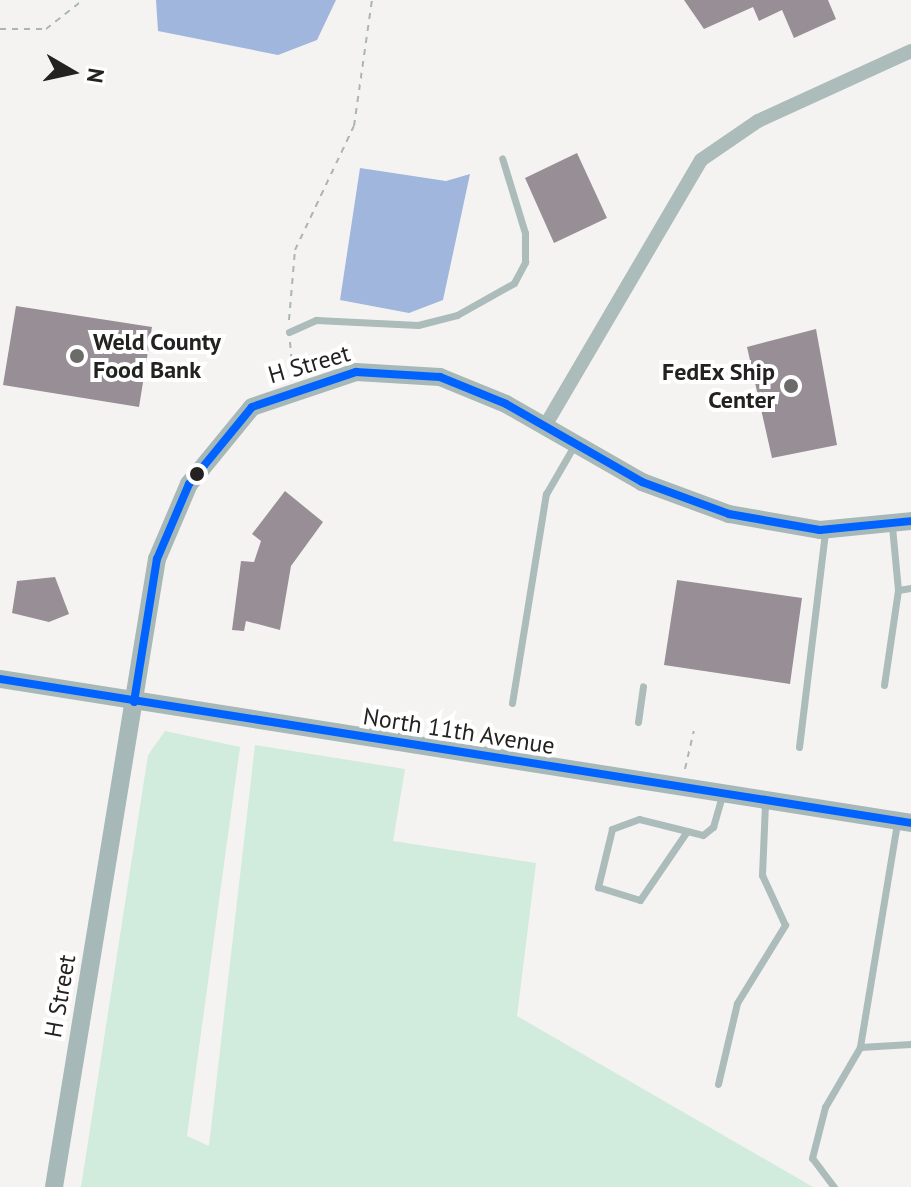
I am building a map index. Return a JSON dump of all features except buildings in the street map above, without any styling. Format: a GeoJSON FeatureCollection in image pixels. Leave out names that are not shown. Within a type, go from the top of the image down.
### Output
{"type":"FeatureCollection","features":[{"type":"Feature","properties":{"kind":"street"},"geometry":{"type":"LineString","coordinates":[[545,426],[701,160],[758,121],[911,51]]}},
{"type":"Feature","properties":{"kind":"street","name":"H Street"},"geometry":{"type":"LineString","coordinates":[[54,1187],[157,559],[171,517],[218,441],[252,407],[295,389],[356,372],[440,377],[545,426],[642,482],[729,514],[825,529],[902,522]]}},
{"type":"Feature","properties":{"kind":"street","name":"North 11th Avenue"},"geometry":{"type":"LineString","coordinates":[[0,679],[904,822]]}},
{"type":"Feature","properties":{"kind":"lane"},"geometry":{"type":"LineString","coordinates":[[289,332],[316,320],[418,325],[457,315],[514,283],[525,262],[525,233],[502,158]]}},
{"type":"Feature","properties":{"kind":"lane"},"geometry":{"type":"LineString","coordinates":[[512,703],[546,494],[575,444]]}},
{"type":"Feature","properties":{"kind":"lane"},"geometry":{"type":"LineString","coordinates":[[884,685],[898,590],[902,522]]}},
{"type":"Feature","properties":{"kind":"lane"},"geometry":{"type":"LineString","coordinates":[[799,747],[825,529]]}},
{"type":"Feature","properties":{"kind":"lane"},"geometry":{"type":"LineString","coordinates":[[898,590],[911,588]]}},
{"type":"Feature","properties":{"kind":"lane"},"geometry":{"type":"LineString","coordinates":[[638,722],[643,686]]}},
{"type":"Feature","properties":{"kind":"lane"},"geometry":{"type":"LineString","coordinates":[[687,831],[640,900],[598,887],[612,829],[639,819],[687,831],[703,835],[713,827],[722,795]]}},
{"type":"Feature","properties":{"kind":"lane"},"geometry":{"type":"LineString","coordinates":[[718,1084],[737,1003],[785,925],[762,875],[765,802]]}},
{"type":"Feature","properties":{"kind":"lane"},"geometry":{"type":"LineString","coordinates":[[834,1187],[812,1158],[825,1107],[860,1047],[904,822]]}},
{"type":"Feature","properties":{"kind":"lane"},"geometry":{"type":"LineString","coordinates":[[860,1047],[911,1044]]}},
{"type":"Feature","properties":{"kind":"path"},"geometry":{"type":"LineString","coordinates":[[0,29],[46,29],[83,0]]}},
{"type":"Feature","properties":{"kind":"path"},"geometry":{"type":"LineString","coordinates":[[295,389],[289,332],[295,250],[354,126],[372,0]]}},
{"type":"Feature","properties":{"kind":"path"},"geometry":{"type":"LineString","coordinates":[[684,771],[694,731]]}},
{"type":"Feature","properties":{"kind":"green space"},"geometry":{"type":"Polygon","coordinates":[[[165,731],[240,747],[187,1136],[209,1146],[255,745],[405,769],[393,841],[536,863],[517,1016],[813,1187],[81,1187],[148,755],[165,731]]]}},
{"type":"Feature","properties":{"kind":"water"},"geometry":{"type":"Polygon","coordinates":[[[156,0],[336,0],[317,40],[278,55],[158,31],[156,0]]]}},
{"type":"Feature","properties":{"kind":"water"},"geometry":{"type":"Polygon","coordinates":[[[360,168],[446,181],[470,174],[443,300],[409,313],[340,300],[360,168]]]}},
{"type":"Feature","properties":{"kind":"transit line"},"geometry":{"type":"LineString","coordinates":[[134,702],[157,559],[189,484],[252,407],[356,372],[440,377],[506,404],[642,482],[729,514],[820,530],[911,521]]}},
{"type":"Feature","properties":{"kind":"transit line"},"geometry":{"type":"LineString","coordinates":[[0,679],[911,823]]}},
{"type":"Feature","properties":{"kind":"place","name":"Weld County Food Bank"},"geometry":{"type":"Point","coordinates":[77,356]}},
{"type":"Feature","properties":{"kind":"place","name":"FedEx Ship Center"},"geometry":{"type":"Point","coordinates":[791,386]}}]}
